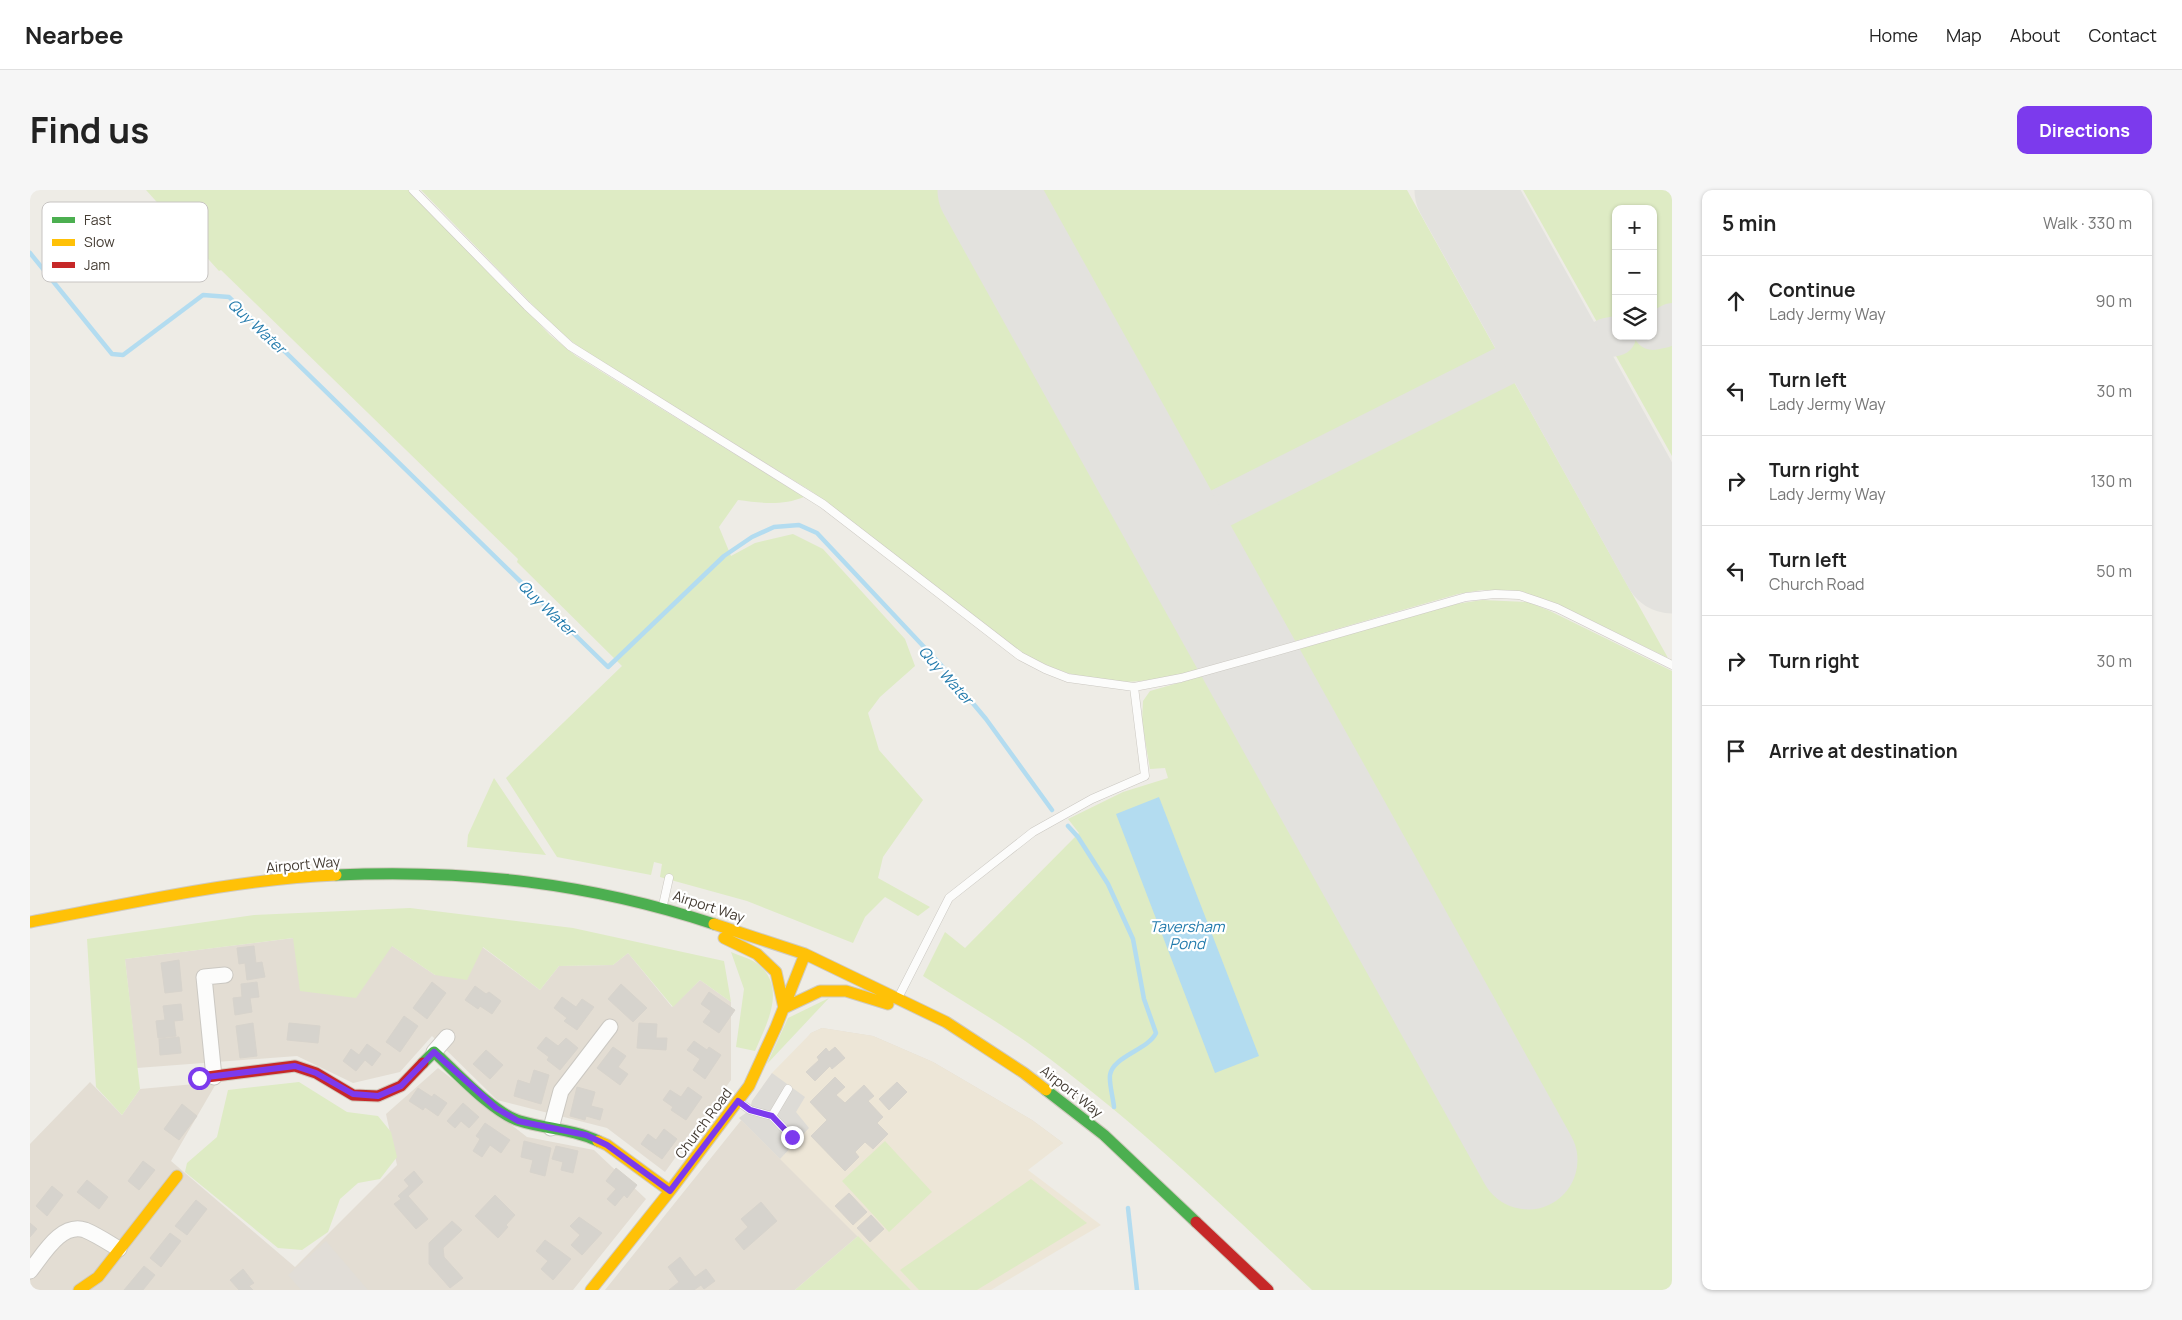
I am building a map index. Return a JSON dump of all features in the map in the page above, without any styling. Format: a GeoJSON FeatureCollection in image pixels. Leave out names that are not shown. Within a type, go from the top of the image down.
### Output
{"type":"FeatureCollection","features":[{"type":"Feature","properties":{"kind":"street","name":"Airport Way"},"geometry":{"type":"LineString","coordinates":[[30,922],[202,891],[305,876],[398,872],[487,876],[548,884],[663,906],[805,954],[946,1022],[1024,1073],[1104,1135],[1268,1290]]}},
{"type":"Feature","properties":{"kind":"street"},"geometry":{"type":"LineString","coordinates":[[663,906],[757,954],[776,972],[784,1008],[820,991],[846,991],[946,1022]]}},
{"type":"Feature","properties":{"kind":"street","name":"Church Road"},"geometry":{"type":"LineString","coordinates":[[591,1290],[670,1191],[749,1086],[784,1008],[805,954]]}},
{"type":"Feature","properties":{"kind":"street"},"geometry":{"type":"LineString","coordinates":[[225,975],[204,977],[206,1077],[295,1066],[316,1073],[353,1094],[378,1096],[401,1086],[447,1037]]}},
{"type":"Feature","properties":{"kind":"street"},"geometry":{"type":"LineString","coordinates":[[551,1128],[561,1091],[610,1027]]}},
{"type":"Feature","properties":{"kind":"street"},"geometry":{"type":"LineString","coordinates":[[434,1052],[496,1108],[518,1121],[586,1135],[607,1145],[670,1191]]}},
{"type":"Feature","properties":{"kind":"street"},"geometry":{"type":"LineString","coordinates":[[79,1290],[98,1277],[177,1176]]}},
{"type":"Feature","properties":{"kind":"street"},"geometry":{"type":"LineString","coordinates":[[30,1271],[60,1235],[70,1230],[84,1230],[119,1250]]}},
{"type":"Feature","properties":{"kind":"lane"},"geometry":{"type":"LineString","coordinates":[[413,190],[527,306],[570,346],[823,504],[1020,656],[1044,669],[1068,678],[1134,687],[1181,678],[1466,597],[1495,594],[1519,595],[1550,606],[1672,665]]}},
{"type":"Feature","properties":{"kind":"lane"},"geometry":{"type":"LineString","coordinates":[[898,998],[949,898],[1033,832],[1092,799],[1145,776],[1134,687]]}},
{"type":"Feature","properties":{"kind":"lane"},"geometry":{"type":"LineString","coordinates":[[663,906],[668,878]]}},
{"type":"Feature","properties":{"kind":"lane"},"geometry":{"type":"LineString","coordinates":[[772,1116],[788,1089]]}},
{"type":"Feature","properties":{"kind":"lane"},"geometry":{"type":"LineString","coordinates":[[738,1101],[750,1110],[772,1116],[792,1137]]}},
{"type":"Feature","properties":{"kind":"shaded area"},"geometry":{"type":"Polygon","coordinates":[[[294,938],[392,946],[435,975],[482,947],[540,990],[559,966],[613,965],[628,953],[672,1007],[700,980],[731,1002],[731,1080],[665,1172],[607,1128],[497,1100],[432,1036],[400,1072],[353,1083],[297,1056],[137,1068],[125,959],[294,938]]]}},
{"type":"Feature","properties":{"kind":"shaded area"},"geometry":{"type":"Polygon","coordinates":[[[822,1028],[873,1036],[933,1062],[1032,1120],[1063,1143],[888,1266],[858,1236],[795,1290],[605,1290],[811,1033],[822,1028]]]}},
{"type":"Feature","properties":{"kind":"shaded area"},"geometry":{"type":"Polygon","coordinates":[[[822,1028],[873,1036],[933,1062],[1032,1120],[1063,1143],[1028,1170],[1101,1225],[991,1290],[911,1290],[739,1118],[750,1110],[752,1101],[772,1073],[811,1033],[822,1028]]]}},
{"type":"Feature","properties":{"kind":"shaded area"},"geometry":{"type":"Polygon","coordinates":[[[438,1068],[527,1137],[594,1150],[646,1199],[573,1290],[30,1290],[30,1144],[90,1082],[122,1115],[140,1089],[217,1082],[171,1161],[295,1267],[397,1165],[386,1114],[438,1068]]]}},
{"type":"Feature","properties":{"kind":"shaded area"},"geometry":{"type":"Polygon","coordinates":[[[772,1073],[805,1097],[796,1112],[809,1128],[780,1159],[739,1118],[750,1110],[752,1101],[772,1073]]]}},
{"type":"Feature","properties":{"kind":"shaded area"},"geometry":{"type":"Polygon","coordinates":[[[326,1241],[368,1290],[301,1290],[288,1275],[326,1241]]]}},
{"type":"Feature","properties":{"kind":"green space"},"geometry":{"type":"Polygon","coordinates":[[[146,190],[410,190],[550,335],[576,356],[804,497],[780,503],[738,500],[719,527],[731,556],[755,543],[793,534],[823,549],[905,639],[915,666],[880,697],[868,713],[879,750],[923,800],[883,857],[878,878],[930,907],[918,916],[885,897],[865,917],[853,943],[747,901],[660,877],[662,864],[654,862],[651,875],[557,857],[506,778],[622,666],[517,562],[518,559],[208,259],[208,202],[157,202],[146,190]]]}},
{"type":"Feature","properties":{"kind":"green space"},"geometry":{"type":"Polygon","coordinates":[[[421,190],[1407,190],[1668,658],[1568,609],[1521,591],[1482,590],[1458,594],[1174,676],[1120,682],[1093,679],[1068,673],[1019,651],[811,491],[580,348],[554,327],[421,190]]]}},
{"type":"Feature","properties":{"kind":"green space"},"geometry":{"type":"Polygon","coordinates":[[[1523,190],[1672,190],[1672,456],[1523,190]]]}},
{"type":"Feature","properties":{"kind":"green space"},"geometry":{"type":"Polygon","coordinates":[[[1482,600],[1528,602],[1672,671],[1672,1290],[1312,1290],[1177,1164],[1108,1104],[1021,1038],[923,976],[945,932],[965,948],[1079,833],[1068,819],[1123,792],[1168,778],[1165,768],[1150,769],[1142,722],[1143,701],[1150,691],[1456,604],[1482,600]]]}},
{"type":"Feature","properties":{"kind":"green space"},"geometry":{"type":"Polygon","coordinates":[[[494,778],[546,855],[467,847],[468,835],[494,778]]]}},
{"type":"Feature","properties":{"kind":"green space"},"geometry":{"type":"Polygon","coordinates":[[[410,908],[573,928],[724,961],[731,1002],[700,980],[673,1007],[628,953],[613,965],[559,966],[540,990],[483,947],[467,980],[435,975],[392,946],[356,998],[300,991],[293,938],[125,959],[140,1089],[122,1115],[96,1087],[87,939],[254,915],[410,908]]]}},
{"type":"Feature","properties":{"kind":"green space"},"geometry":{"type":"Polygon","coordinates":[[[731,952],[759,965],[772,985],[772,1007],[755,1051],[736,1047],[744,989],[731,952]]]}},
{"type":"Feature","properties":{"kind":"green space"},"geometry":{"type":"Polygon","coordinates":[[[829,998],[767,1064],[788,1018],[829,998]]]}},
{"type":"Feature","properties":{"kind":"green space"},"geometry":{"type":"Polygon","coordinates":[[[299,1082],[347,1112],[378,1116],[391,1132],[397,1157],[380,1179],[358,1183],[340,1199],[328,1232],[302,1250],[278,1248],[185,1172],[187,1163],[217,1137],[228,1090],[299,1082]]]}},
{"type":"Feature","properties":{"kind":"green space"},"geometry":{"type":"Polygon","coordinates":[[[885,1141],[932,1192],[889,1232],[842,1181],[885,1141]]]}},
{"type":"Feature","properties":{"kind":"green space"},"geometry":{"type":"Polygon","coordinates":[[[1031,1179],[1087,1223],[977,1290],[919,1290],[900,1270],[1031,1179]]]}},
{"type":"Feature","properties":{"kind":"green space"},"geometry":{"type":"Polygon","coordinates":[[[858,1236],[911,1290],[795,1290],[858,1236]]]}},
{"type":"Feature","properties":{"kind":"water","name":"Taversham Pond"},"geometry":{"type":"Polygon","coordinates":[[[1159,797],[1259,1056],[1215,1073],[1116,814],[1159,797]]]}},
{"type":"Feature","properties":{"kind":"building"},"geometry":{"type":"Polygon","coordinates":[[[254,946],[256,963],[262,962],[265,977],[247,980],[245,963],[239,964],[237,948],[254,946]]]}},
{"type":"Feature","properties":{"kind":"building"},"geometry":{"type":"Polygon","coordinates":[[[179,960],[182,991],[165,993],[161,963],[179,960]]]}},
{"type":"Feature","properties":{"kind":"building"},"geometry":{"type":"Polygon","coordinates":[[[257,982],[259,997],[250,998],[252,1012],[235,1015],[233,998],[242,997],[241,984],[257,982]]]}},
{"type":"Feature","properties":{"kind":"building"},"geometry":{"type":"Polygon","coordinates":[[[432,982],[446,993],[427,1019],[413,1008],[432,982]]]}},
{"type":"Feature","properties":{"kind":"building"},"geometry":{"type":"Polygon","coordinates":[[[621,984],[647,1008],[633,1022],[608,999],[621,984]]]}},
{"type":"Feature","properties":{"kind":"building"},"geometry":{"type":"Polygon","coordinates":[[[475,986],[486,994],[489,992],[501,1001],[492,1014],[480,1006],[478,1009],[465,1000],[475,986]]]}},
{"type":"Feature","properties":{"kind":"building"},"geometry":{"type":"Polygon","coordinates":[[[709,992],[735,1010],[719,1033],[703,1022],[711,1011],[701,1004],[709,992]]]}},
{"type":"Feature","properties":{"kind":"building"},"geometry":{"type":"Polygon","coordinates":[[[562,997],[576,1007],[582,999],[594,1007],[577,1030],[564,1021],[567,1018],[554,1008],[562,997]]]}},
{"type":"Feature","properties":{"kind":"building"},"geometry":{"type":"Polygon","coordinates":[[[181,1004],[183,1020],[174,1021],[176,1036],[158,1038],[156,1021],[165,1020],[163,1006],[181,1004]]]}},
{"type":"Feature","properties":{"kind":"building"},"geometry":{"type":"Polygon","coordinates":[[[404,1016],[418,1026],[400,1052],[386,1042],[404,1016]]]}},
{"type":"Feature","properties":{"kind":"building"},"geometry":{"type":"Polygon","coordinates":[[[253,1023],[257,1056],[240,1058],[236,1026],[253,1023]]]}},
{"type":"Feature","properties":{"kind":"building"},"geometry":{"type":"Polygon","coordinates":[[[289,1023],[320,1026],[318,1043],[287,1040],[289,1023]]]}},
{"type":"Feature","properties":{"kind":"building"},"geometry":{"type":"Polygon","coordinates":[[[639,1023],[657,1024],[656,1038],[667,1038],[666,1050],[637,1048],[639,1023]]]}},
{"type":"Feature","properties":{"kind":"building"},"geometry":{"type":"Polygon","coordinates":[[[179,1037],[181,1053],[160,1055],[159,1039],[179,1037]]]}},
{"type":"Feature","properties":{"kind":"building"},"geometry":{"type":"Polygon","coordinates":[[[546,1037],[558,1046],[566,1038],[578,1048],[560,1070],[547,1060],[549,1057],[537,1048],[546,1037]]]}},
{"type":"Feature","properties":{"kind":"building"},"geometry":{"type":"Polygon","coordinates":[[[694,1041],[707,1050],[709,1047],[721,1055],[705,1079],[693,1070],[700,1059],[687,1050],[694,1041]]]}},
{"type":"Feature","properties":{"kind":"building"},"geometry":{"type":"Polygon","coordinates":[[[367,1044],[381,1054],[372,1066],[365,1060],[356,1071],[343,1061],[351,1049],[359,1055],[367,1044]]]}},
{"type":"Feature","properties":{"kind":"building"},"geometry":{"type":"Polygon","coordinates":[[[613,1047],[626,1056],[618,1067],[628,1074],[620,1085],[597,1068],[613,1047]]]}},
{"type":"Feature","properties":{"kind":"building"},"geometry":{"type":"Polygon","coordinates":[[[835,1047],[845,1058],[832,1069],[830,1066],[815,1081],[806,1072],[819,1060],[817,1057],[826,1048],[829,1052],[835,1047]]]}},
{"type":"Feature","properties":{"kind":"building"},"geometry":{"type":"Polygon","coordinates":[[[486,1050],[503,1065],[490,1079],[473,1064],[486,1050]]]}},
{"type":"Feature","properties":{"kind":"building"},"geometry":{"type":"Polygon","coordinates":[[[534,1070],[549,1075],[541,1104],[514,1096],[518,1080],[530,1084],[534,1070]]]}},
{"type":"Feature","properties":{"kind":"building"},"geometry":{"type":"Polygon","coordinates":[[[835,1077],[845,1087],[836,1095],[845,1103],[864,1085],[874,1096],[868,1101],[883,1117],[877,1123],[888,1134],[873,1149],[865,1142],[855,1152],[859,1157],[845,1171],[811,1136],[827,1120],[810,1102],[835,1077]]]}},
{"type":"Feature","properties":{"kind":"building"},"geometry":{"type":"Polygon","coordinates":[[[897,1082],[907,1092],[889,1110],[879,1099],[897,1082]]]}},
{"type":"Feature","properties":{"kind":"building"},"geometry":{"type":"Polygon","coordinates":[[[577,1087],[595,1092],[591,1106],[603,1109],[600,1120],[586,1116],[585,1120],[570,1116],[577,1087]]]}},
{"type":"Feature","properties":{"kind":"building"},"geometry":{"type":"Polygon","coordinates":[[[688,1087],[702,1097],[686,1120],[671,1110],[673,1107],[663,1100],[670,1090],[681,1097],[688,1087]]]}},
{"type":"Feature","properties":{"kind":"building"},"geometry":{"type":"Polygon","coordinates":[[[418,1088],[432,1097],[434,1094],[447,1103],[438,1116],[425,1107],[423,1110],[409,1101],[418,1088]]]}},
{"type":"Feature","properties":{"kind":"building"},"geometry":{"type":"Polygon","coordinates":[[[463,1103],[479,1117],[469,1128],[461,1121],[455,1128],[447,1121],[463,1103]]]}},
{"type":"Feature","properties":{"kind":"building"},"geometry":{"type":"Polygon","coordinates":[[[182,1104],[197,1116],[179,1140],[164,1129],[182,1104]]]}},
{"type":"Feature","properties":{"kind":"building"},"geometry":{"type":"Polygon","coordinates":[[[485,1123],[510,1140],[501,1153],[490,1145],[482,1157],[473,1151],[480,1139],[476,1136],[485,1123]]]}},
{"type":"Feature","properties":{"kind":"building"},"geometry":{"type":"Polygon","coordinates":[[[664,1129],[677,1139],[662,1159],[641,1144],[648,1134],[656,1140],[664,1129]]]}},
{"type":"Feature","properties":{"kind":"building"},"geometry":{"type":"Polygon","coordinates":[[[524,1141],[551,1148],[545,1176],[530,1172],[533,1160],[521,1157],[524,1141]]]}},
{"type":"Feature","properties":{"kind":"building"},"geometry":{"type":"Polygon","coordinates":[[[556,1146],[578,1151],[573,1173],[561,1170],[563,1162],[552,1159],[556,1146]]]}},
{"type":"Feature","properties":{"kind":"building"},"geometry":{"type":"Polygon","coordinates":[[[143,1161],[155,1170],[139,1190],[128,1181],[143,1161]]]}},
{"type":"Feature","properties":{"kind":"building"},"geometry":{"type":"Polygon","coordinates":[[[616,1168],[637,1185],[627,1198],[624,1195],[615,1206],[607,1199],[616,1189],[606,1181],[616,1168]]]}},
{"type":"Feature","properties":{"kind":"building"},"geometry":{"type":"Polygon","coordinates":[[[414,1171],[423,1182],[408,1196],[428,1219],[416,1229],[394,1204],[401,1199],[398,1196],[409,1186],[404,1180],[414,1171]]]}},
{"type":"Feature","properties":{"kind":"building"},"geometry":{"type":"Polygon","coordinates":[[[87,1180],[108,1197],[99,1209],[77,1192],[87,1180]]]}},
{"type":"Feature","properties":{"kind":"building"},"geometry":{"type":"Polygon","coordinates":[[[52,1186],[63,1195],[47,1216],[36,1206],[52,1186]]]}},
{"type":"Feature","properties":{"kind":"building"},"geometry":{"type":"Polygon","coordinates":[[[849,1193],[867,1212],[853,1225],[835,1206],[849,1193]]]}},
{"type":"Feature","properties":{"kind":"building"},"geometry":{"type":"Polygon","coordinates":[[[495,1195],[515,1215],[506,1225],[508,1227],[498,1238],[475,1216],[495,1195]]]}},
{"type":"Feature","properties":{"kind":"building"},"geometry":{"type":"Polygon","coordinates":[[[196,1200],[207,1209],[187,1235],[175,1226],[196,1200]]]}},
{"type":"Feature","properties":{"kind":"building"},"geometry":{"type":"Polygon","coordinates":[[[761,1202],[777,1221],[744,1250],[735,1239],[748,1227],[741,1219],[761,1202]]]}},
{"type":"Feature","properties":{"kind":"building"},"geometry":{"type":"Polygon","coordinates":[[[871,1215],[884,1229],[870,1242],[857,1228],[871,1215]]]}},
{"type":"Feature","properties":{"kind":"building"},"geometry":{"type":"Polygon","coordinates":[[[579,1217],[602,1233],[582,1255],[571,1245],[580,1235],[570,1226],[579,1217]]]}},
{"type":"Feature","properties":{"kind":"building"},"geometry":{"type":"Polygon","coordinates":[[[452,1221],[462,1230],[443,1248],[444,1257],[463,1278],[450,1288],[429,1264],[429,1243],[452,1221]]]}},
{"type":"Feature","properties":{"kind":"building"},"geometry":{"type":"Polygon","coordinates":[[[30,1223],[37,1229],[30,1237],[30,1223]]]}},
{"type":"Feature","properties":{"kind":"building"},"geometry":{"type":"Polygon","coordinates":[[[170,1233],[181,1241],[161,1267],[150,1258],[170,1233]]]}},
{"type":"Feature","properties":{"kind":"building"},"geometry":{"type":"Polygon","coordinates":[[[545,1240],[571,1259],[553,1280],[541,1269],[548,1261],[536,1251],[545,1240]]]}},
{"type":"Feature","properties":{"kind":"building"},"geometry":{"type":"Polygon","coordinates":[[[680,1257],[695,1277],[706,1269],[715,1281],[704,1289],[701,1285],[694,1290],[669,1290],[679,1282],[668,1267],[680,1257]]]}},
{"type":"Feature","properties":{"kind":"building"},"geometry":{"type":"Polygon","coordinates":[[[144,1266],[155,1275],[143,1290],[124,1290],[144,1266]]]}},
{"type":"Feature","properties":{"kind":"building"},"geometry":{"type":"Polygon","coordinates":[[[243,1269],[254,1283],[249,1286],[253,1290],[239,1290],[230,1280],[243,1269]]]}},
{"type":"Feature","properties":{"kind":"waterway","name":"Quy Water"},"geometry":{"type":"LineString","coordinates":[[30,253],[42,268]]}},
{"type":"Feature","properties":{"kind":"waterway","name":"Quy Water"},"geometry":{"type":"LineString","coordinates":[[54,282],[112,354],[123,355],[203,295],[229,297],[608,667],[724,556],[752,537],[774,527],[799,525],[817,533],[940,664],[986,719],[1052,810]]}},
{"type":"Feature","properties":{"kind":"waterway","name":"Quy Water"},"geometry":{"type":"LineString","coordinates":[[1068,826],[1078,837],[1108,884],[1133,939],[1144,999],[1156,1033],[1146,1044],[1117,1063],[1113,1068],[1110,1079],[1114,1107]]}},
{"type":"Feature","properties":{"kind":"waterway","name":"Quy Water"},"geometry":{"type":"LineString","coordinates":[[1128,1208],[1137,1290]]}},
{"type":"Feature","properties":{"kind":"taxiway"},"geometry":{"type":"LineString","coordinates":[[1657,329],[1672,323]]}},
{"type":"Feature","properties":{"kind":"taxiway"},"geometry":{"type":"LineString","coordinates":[[1606,338],[1612,337]]}},
{"type":"Feature","properties":{"kind":"taxiway"},"geometry":{"type":"LineString","coordinates":[[1177,530],[1550,343]]}},
{"type":"Feature","properties":{"kind":"runway"},"geometry":{"type":"LineString","coordinates":[[987,190],[1528,1160]]}},
{"type":"Feature","properties":{"kind":"runway"},"geometry":{"type":"LineString","coordinates":[[1464,190],[1672,564]]}},
{"type":"Feature","properties":{"kind":"traffic: fast"},"geometry":{"type":"LineString","coordinates":[[336,875],[432,874],[527,882],[620,898],[714,924]]}},
{"type":"Feature","properties":{"kind":"traffic: fast"},"geometry":{"type":"LineString","coordinates":[[423,1063],[434,1052],[487,1101],[510,1117],[530,1124],[579,1134],[598,1141]]}},
{"type":"Feature","properties":{"kind":"traffic: fast"},"geometry":{"type":"LineString","coordinates":[[1046,1090],[1104,1135],[1196,1222]]}},
{"type":"Feature","properties":{"kind":"traffic: slow"},"geometry":{"type":"LineString","coordinates":[[30,922],[221,887],[298,877],[336,875]]}},
{"type":"Feature","properties":{"kind":"traffic: slow"},"geometry":{"type":"LineString","coordinates":[[714,924],[805,954],[946,1022],[1024,1073],[1046,1090]]}},
{"type":"Feature","properties":{"kind":"traffic: slow"},"geometry":{"type":"LineString","coordinates":[[724,938],[757,954],[776,972],[784,1008]]}},
{"type":"Feature","properties":{"kind":"traffic: slow"},"geometry":{"type":"LineString","coordinates":[[591,1290],[670,1191],[749,1086],[776,1027],[805,954]]}},
{"type":"Feature","properties":{"kind":"traffic: slow"},"geometry":{"type":"LineString","coordinates":[[784,1008],[820,991],[846,991],[888,1004]]}},
{"type":"Feature","properties":{"kind":"traffic: slow"},"geometry":{"type":"LineString","coordinates":[[598,1141],[607,1145],[670,1191]]}},
{"type":"Feature","properties":{"kind":"traffic: slow"},"geometry":{"type":"LineString","coordinates":[[79,1290],[98,1277],[177,1176]]}},
{"type":"Feature","properties":{"kind":"traffic: jam"},"geometry":{"type":"LineString","coordinates":[[199,1078],[295,1066],[316,1073],[353,1095],[378,1096],[401,1086],[423,1063]]}},
{"type":"Feature","properties":{"kind":"traffic: jam"},"geometry":{"type":"LineString","coordinates":[[1196,1222],[1268,1290]]}},
{"type":"Feature","properties":{"kind":"route"},"geometry":{"type":"LineString","coordinates":[[199,1078],[295,1066],[316,1073],[353,1094],[378,1096],[401,1086],[434,1052],[496,1108],[518,1121],[586,1135],[607,1145],[670,1191],[738,1101],[750,1110],[772,1116],[792,1137]]}}]}
